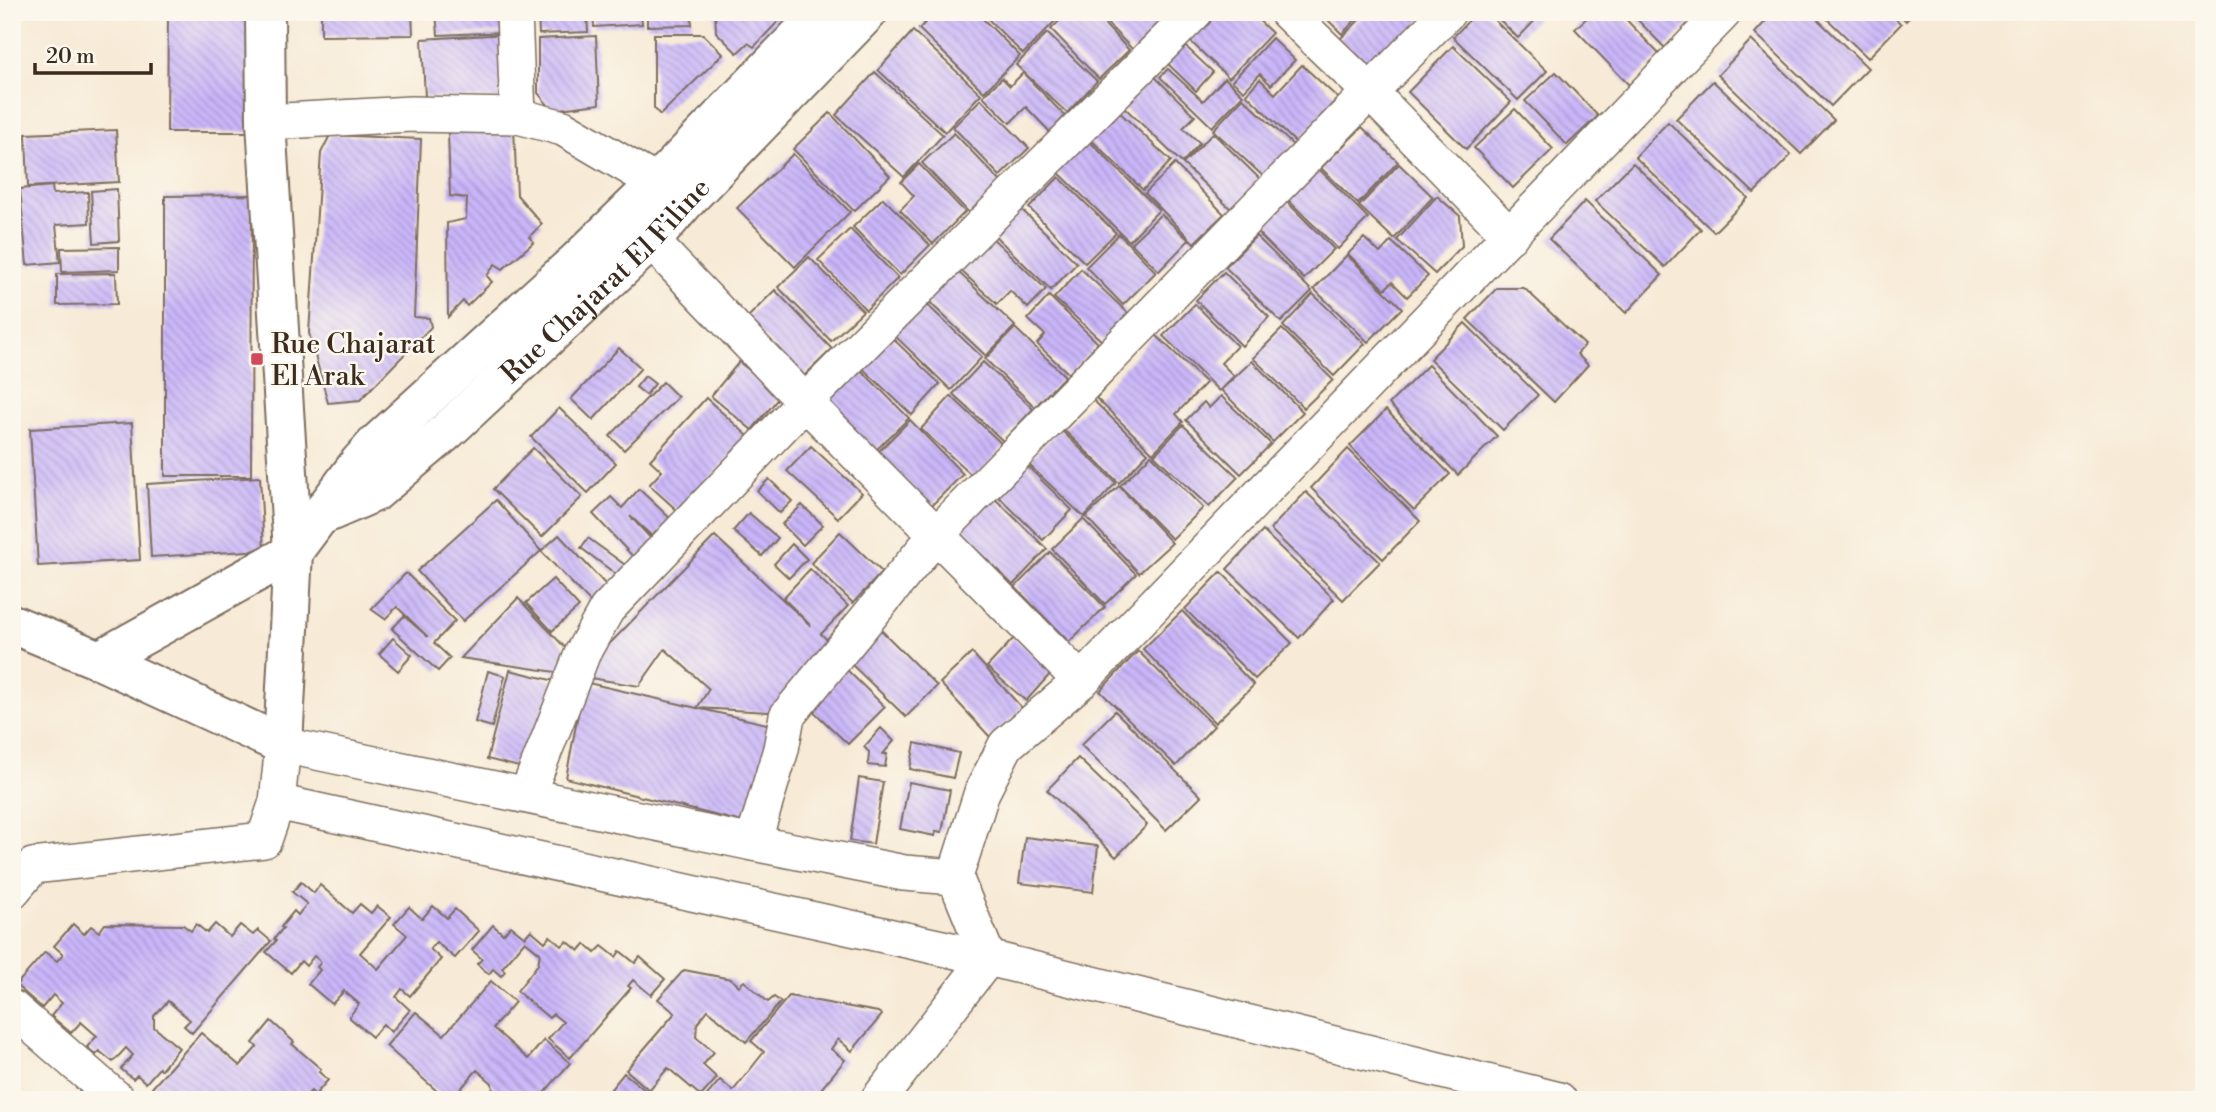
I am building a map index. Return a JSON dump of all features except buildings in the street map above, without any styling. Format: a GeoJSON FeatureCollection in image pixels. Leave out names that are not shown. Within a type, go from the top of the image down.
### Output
{"type":"FeatureCollection","features":[{"type":"Feature","properties":{"kind":"street"},"geometry":{"type":"LineString","coordinates":[[19,870],[264,840],[276,802],[283,745],[293,552],[266,121],[265,12]]}},
{"type":"Feature","properties":{"kind":"street"},"geometry":{"type":"LineString","coordinates":[[514,12],[518,116]]}},
{"type":"Feature","properties":{"kind":"street","name":"Rue Chajarat El Filine"},"geometry":{"type":"LineString","coordinates":[[318,517],[375,492],[447,431],[651,241],[671,193],[822,12]]}},
{"type":"Feature","properties":{"kind":"street","name":"Rue Chajarat El Filine"},"geometry":{"type":"LineString","coordinates":[[293,552],[376,444],[578,260],[671,193],[868,12]]}},
{"type":"Feature","properties":{"kind":"street"},"geometry":{"type":"LineString","coordinates":[[527,795],[583,652],[607,609],[805,402],[1195,12]]}},
{"type":"Feature","properties":{"kind":"street"},"geometry":{"type":"LineString","coordinates":[[1287,12],[1370,91],[1510,236]]}},
{"type":"Feature","properties":{"kind":"street"},"geometry":{"type":"LineString","coordinates":[[752,843],[787,716],[936,536],[1448,12]]}},
{"type":"Feature","properties":{"kind":"street"},"geometry":{"type":"LineString","coordinates":[[988,958],[954,877],[982,792],[1006,745],[1081,681],[1724,12]]}},
{"type":"Feature","properties":{"kind":"street"},"geometry":{"type":"LineString","coordinates":[[266,121],[411,114],[518,116],[564,128],[671,193]]}},
{"type":"Feature","properties":{"kind":"street"},"geometry":{"type":"LineString","coordinates":[[651,241],[805,402],[1081,681]]}},
{"type":"Feature","properties":{"kind":"street"},"geometry":{"type":"LineString","coordinates":[[99,660],[293,552]]}},
{"type":"Feature","properties":{"kind":"street"},"geometry":{"type":"LineString","coordinates":[[12,624],[99,660],[283,745],[904,873],[954,877]]}},
{"type":"Feature","properties":{"kind":"street"},"geometry":{"type":"LineString","coordinates":[[276,802],[988,958],[1559,1100]]}},
{"type":"Feature","properties":{"kind":"street"},"geometry":{"type":"LineString","coordinates":[[878,1100],[988,958]]}},
{"type":"Feature","properties":{"kind":"street"},"geometry":{"type":"LineString","coordinates":[[12,1008],[118,1100]]}},
{"type":"Feature","properties":{"kind":"place","name":"Rue Chajarat El Arak"},"geometry":{"type":"Point","coordinates":[257,359]}}]}
